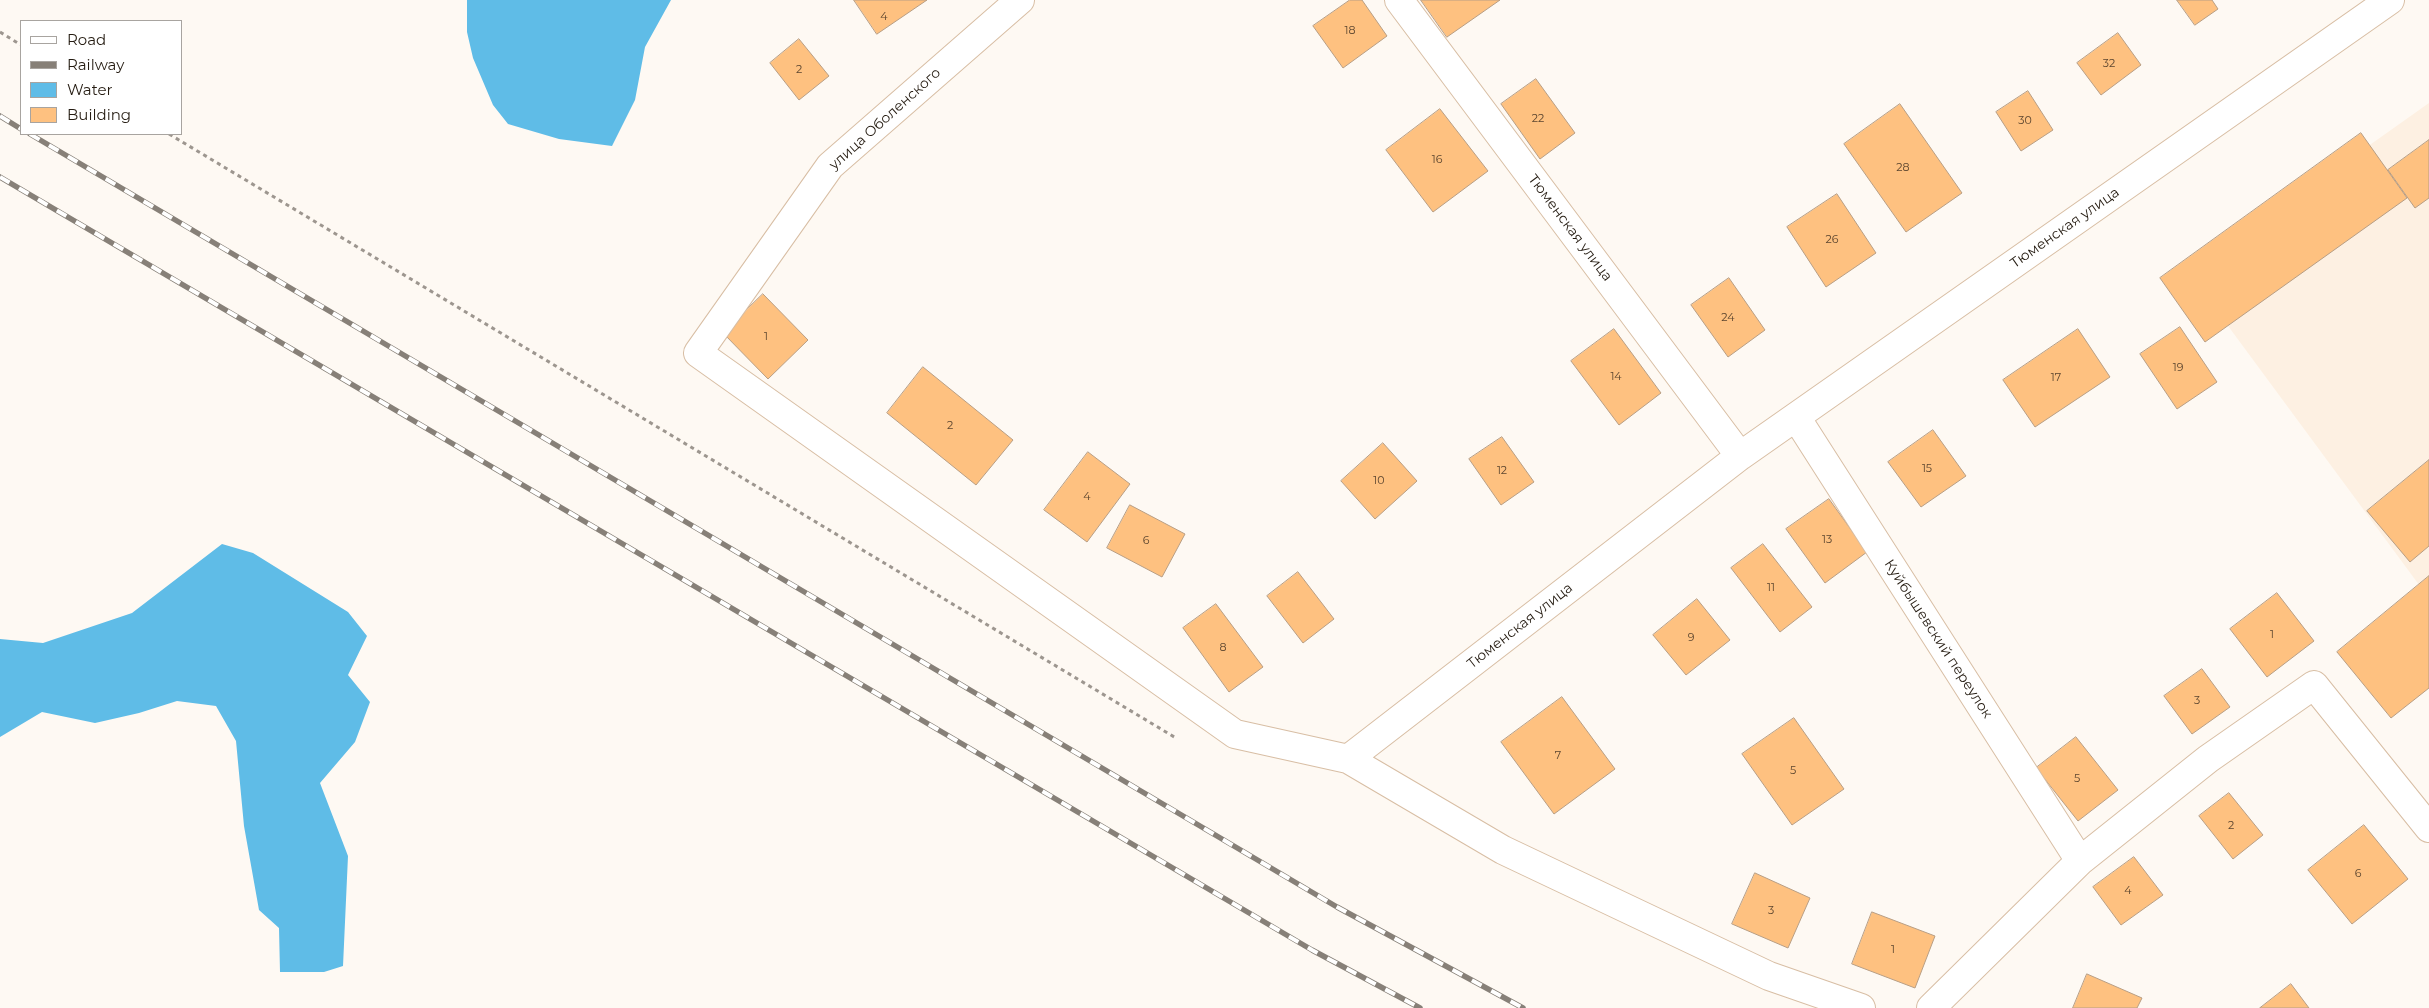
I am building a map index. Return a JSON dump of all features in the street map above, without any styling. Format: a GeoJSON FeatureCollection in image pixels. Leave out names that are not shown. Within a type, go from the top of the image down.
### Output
{"type":"FeatureCollection","features":[{"type":"Feature","properties":{"kind":"street","name":"улица Оболенского"},"geometry":{"type":"LineString","coordinates":[[1020,0],[830,166],[698,353],[1235,734],[1348,759]]}},
{"type":"Feature","properties":{"kind":"street","name":"Тюменская улица"},"geometry":{"type":"LineString","coordinates":[[1399,0],[1740,456]]}},
{"type":"Feature","properties":{"kind":"street","name":"Тюменская улица"},"geometry":{"type":"LineString","coordinates":[[1348,759],[1740,456],[2390,0]]}},
{"type":"Feature","properties":{"kind":"street","name":"Куйбышевский переулок"},"geometry":{"type":"LineString","coordinates":[[1796,417],[2080,861]]}},
{"type":"Feature","properties":{"kind":"street"},"geometry":{"type":"LineString","coordinates":[[1931,1008],[2080,861],[2208,759],[2314,685],[2429,828]]}},
{"type":"Feature","properties":{"kind":"street"},"geometry":{"type":"LineString","coordinates":[[1348,759],[1503,850],[1769,976],[1861,1008]]}},
{"type":"Feature","properties":{"kind":"path"},"geometry":{"type":"LineString","coordinates":[[0,32],[20,44]]}},
{"type":"Feature","properties":{"kind":"path"},"geometry":{"type":"LineString","coordinates":[[172,135],[1179,740]]}},
{"type":"Feature","properties":{"kind":"shaded area"},"geometry":{"type":"Polygon","coordinates":[[[2429,103],[2429,596],[2428,597],[2189,273],[2429,103]]]}},
{"type":"Feature","properties":{"kind":"water"},"geometry":{"type":"Polygon","coordinates":[[[467,0],[671,0],[645,47],[635,100],[612,146],[559,139],[508,124],[493,105],[473,58],[467,32],[467,0]]]}},
{"type":"Feature","properties":{"kind":"water"},"geometry":{"type":"Polygon","coordinates":[[[222,544],[253,553],[348,612],[367,636],[348,675],[370,702],[355,742],[320,783],[348,856],[343,966],[324,972],[280,972],[279,928],[259,910],[244,826],[236,741],[216,706],[177,701],[139,713],[95,723],[42,712],[0,737],[0,639],[43,643],[132,613],[222,544]]]}},
{"type":"Feature","properties":{"kind":"building"},"geometry":{"type":"Polygon","coordinates":[[[854,0],[927,0],[877,34],[854,0]]]}},
{"type":"Feature","properties":{"kind":"building"},"geometry":{"type":"Polygon","coordinates":[[[1350,0],[1362,0],[1387,36],[1343,68],[1313,26],[1350,0]]]}},
{"type":"Feature","properties":{"kind":"building"},"geometry":{"type":"Polygon","coordinates":[[[1421,0],[1500,0],[1447,37],[1421,0]]]}},
{"type":"Feature","properties":{"kind":"building"},"geometry":{"type":"Polygon","coordinates":[[[2177,0],[2212,0],[2218,9],[2195,25],[2177,0]]]}},
{"type":"Feature","properties":{"kind":"building"},"geometry":{"type":"Polygon","coordinates":[[[2118,33],[2141,65],[2101,95],[2077,63],[2118,33]]]}},
{"type":"Feature","properties":{"kind":"building"},"geometry":{"type":"Polygon","coordinates":[[[799,39],[829,76],[799,100],[770,63],[799,39]]]}},
{"type":"Feature","properties":{"kind":"building"},"geometry":{"type":"Polygon","coordinates":[[[1536,79],[1575,133],[1540,159],[1501,104],[1536,79]]]}},
{"type":"Feature","properties":{"kind":"building"},"geometry":{"type":"Polygon","coordinates":[[[2028,91],[2053,130],[2021,151],[1996,112],[2028,91]]]}},
{"type":"Feature","properties":{"kind":"building"},"geometry":{"type":"Polygon","coordinates":[[[1900,104],[1962,193],[1906,232],[1844,144],[1900,104]]]}},
{"type":"Feature","properties":{"kind":"building"},"geometry":{"type":"Polygon","coordinates":[[[1440,109],[1488,171],[1433,212],[1386,150],[1440,109]]]}},
{"type":"Feature","properties":{"kind":"building"},"geometry":{"type":"Polygon","coordinates":[[[2361,133],[2407,198],[2205,342],[2160,278],[2361,133]]]}},
{"type":"Feature","properties":{"kind":"building"},"geometry":{"type":"Polygon","coordinates":[[[2429,140],[2429,198],[2415,208],[2388,170],[2429,140]]]}},
{"type":"Feature","properties":{"kind":"building"},"geometry":{"type":"Polygon","coordinates":[[[1837,194],[1876,253],[1826,287],[1787,227],[1837,194]]]}},
{"type":"Feature","properties":{"kind":"building"},"geometry":{"type":"Polygon","coordinates":[[[1729,278],[1765,330],[1728,357],[1691,305],[1729,278]]]}},
{"type":"Feature","properties":{"kind":"building"},"geometry":{"type":"Polygon","coordinates":[[[763,294],[808,340],[768,379],[723,333],[763,294]]]}},
{"type":"Feature","properties":{"kind":"building"},"geometry":{"type":"Polygon","coordinates":[[[2180,327],[2217,382],[2177,409],[2140,354],[2180,327]]]}},
{"type":"Feature","properties":{"kind":"building"},"geometry":{"type":"Polygon","coordinates":[[[1614,329],[1661,393],[1619,425],[1571,361],[1614,329]]]}},
{"type":"Feature","properties":{"kind":"building"},"geometry":{"type":"Polygon","coordinates":[[[2078,329],[2110,377],[2035,427],[2003,380],[2078,329]]]}},
{"type":"Feature","properties":{"kind":"building"},"geometry":{"type":"Polygon","coordinates":[[[923,367],[1013,440],[976,485],[887,413],[923,367]]]}},
{"type":"Feature","properties":{"kind":"building"},"geometry":{"type":"Polygon","coordinates":[[[1933,430],[1966,476],[1921,507],[1888,462],[1933,430]]]}},
{"type":"Feature","properties":{"kind":"building"},"geometry":{"type":"Polygon","coordinates":[[[1502,437],[1534,482],[1501,505],[1469,459],[1502,437]]]}},
{"type":"Feature","properties":{"kind":"building"},"geometry":{"type":"Polygon","coordinates":[[[1383,443],[1417,481],[1375,519],[1341,481],[1383,443]]]}},
{"type":"Feature","properties":{"kind":"building"},"geometry":{"type":"Polygon","coordinates":[[[1088,452],[1130,484],[1087,542],[1044,510],[1088,452]]]}},
{"type":"Feature","properties":{"kind":"building"},"geometry":{"type":"Polygon","coordinates":[[[2429,460],[2429,546],[2410,562],[2367,511],[2429,460]]]}},
{"type":"Feature","properties":{"kind":"building"},"geometry":{"type":"Polygon","coordinates":[[[1829,499],[1867,552],[1825,583],[1786,529],[1829,499]]]}},
{"type":"Feature","properties":{"kind":"building"},"geometry":{"type":"Polygon","coordinates":[[[1130,505],[1185,534],[1162,577],[1107,548],[1130,505]]]}},
{"type":"Feature","properties":{"kind":"building"},"geometry":{"type":"Polygon","coordinates":[[[1763,544],[1812,607],[1780,632],[1731,568],[1763,544]]]}},
{"type":"Feature","properties":{"kind":"building"},"geometry":{"type":"Polygon","coordinates":[[[1298,572],[1334,619],[1303,643],[1267,596],[1298,572]]]}},
{"type":"Feature","properties":{"kind":"building"},"geometry":{"type":"Polygon","coordinates":[[[2429,576],[2429,688],[2391,718],[2337,652],[2429,576]]]}},
{"type":"Feature","properties":{"kind":"building"},"geometry":{"type":"Polygon","coordinates":[[[2277,593],[2314,641],[2267,677],[2230,629],[2277,593]]]}},
{"type":"Feature","properties":{"kind":"building"},"geometry":{"type":"Polygon","coordinates":[[[1697,599],[1730,640],[1686,675],[1653,635],[1697,599]]]}},
{"type":"Feature","properties":{"kind":"building"},"geometry":{"type":"Polygon","coordinates":[[[1216,604],[1263,667],[1229,692],[1183,628],[1216,604]]]}},
{"type":"Feature","properties":{"kind":"building"},"geometry":{"type":"Polygon","coordinates":[[[2202,669],[2230,707],[2192,734],[2164,696],[2202,669]]]}},
{"type":"Feature","properties":{"kind":"building"},"geometry":{"type":"Polygon","coordinates":[[[1562,697],[1615,769],[1554,814],[1501,742],[1562,697]]]}},
{"type":"Feature","properties":{"kind":"building"},"geometry":{"type":"Polygon","coordinates":[[[1794,718],[1844,789],[1792,825],[1742,754],[1794,718]]]}},
{"type":"Feature","properties":{"kind":"building"},"geometry":{"type":"Polygon","coordinates":[[[2076,737],[2118,790],[2078,821],[2036,768],[2076,737]]]}},
{"type":"Feature","properties":{"kind":"building"},"geometry":{"type":"Polygon","coordinates":[[[2229,793],[2263,835],[2233,859],[2199,816],[2229,793]]]}},
{"type":"Feature","properties":{"kind":"building"},"geometry":{"type":"Polygon","coordinates":[[[2364,825],[2408,879],[2352,924],[2308,870],[2364,825]]]}},
{"type":"Feature","properties":{"kind":"building"},"geometry":{"type":"Polygon","coordinates":[[[2134,857],[2163,895],[2121,925],[2093,887],[2134,857]]]}},
{"type":"Feature","properties":{"kind":"building"},"geometry":{"type":"Polygon","coordinates":[[[1755,873],[1810,898],[1788,948],[1732,924],[1755,873]]]}},
{"type":"Feature","properties":{"kind":"building"},"geometry":{"type":"Polygon","coordinates":[[[1872,912],[1935,936],[1915,988],[1852,964],[1872,912]]]}},
{"type":"Feature","properties":{"kind":"building"},"geometry":{"type":"Polygon","coordinates":[[[2087,974],[2142,998],[2137,1008],[2073,1008],[2087,974]]]}},
{"type":"Feature","properties":{"kind":"building"},"geometry":{"type":"Polygon","coordinates":[[[2291,984],[2309,1008],[2260,1008],[2291,984]]]}},
{"type":"Feature","properties":{"kind":"railway"},"geometry":{"type":"LineString","coordinates":[[0,116],[20,128]]}},
{"type":"Feature","properties":{"kind":"railway"},"geometry":{"type":"LineString","coordinates":[[32,135],[1337,907],[1523,1008]]}},
{"type":"Feature","properties":{"kind":"railway"},"geometry":{"type":"LineString","coordinates":[[0,177],[1312,950],[1420,1008]]}}]}
